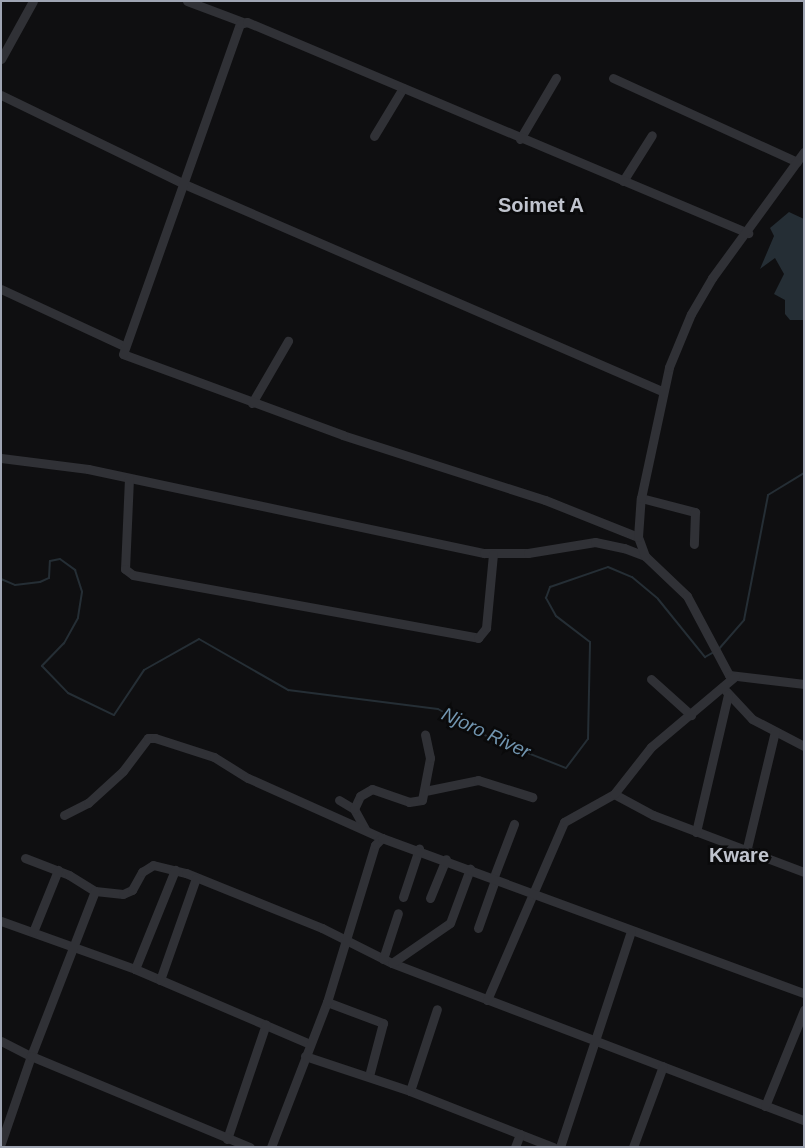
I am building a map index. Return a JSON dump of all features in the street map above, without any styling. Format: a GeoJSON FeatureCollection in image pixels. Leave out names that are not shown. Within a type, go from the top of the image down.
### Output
{"type":"FeatureCollection","features":[{"type":"Feature","properties":{"kind":"street"},"geometry":{"type":"LineString","coordinates":[[1,59],[33,1]]}},
{"type":"Feature","properties":{"kind":"street"},"geometry":{"type":"LineString","coordinates":[[187,1],[244,22],[404,88],[748,233]]}},
{"type":"Feature","properties":{"kind":"street"},"geometry":{"type":"LineString","coordinates":[[244,22],[124,346],[123,354],[252,403],[545,500],[638,537]]}},
{"type":"Feature","properties":{"kind":"street"},"geometry":{"type":"LineString","coordinates":[[520,138],[556,78]]}},
{"type":"Feature","properties":{"kind":"street"},"geometry":{"type":"LineString","coordinates":[[613,78],[797,162]]}},
{"type":"Feature","properties":{"kind":"street"},"geometry":{"type":"LineString","coordinates":[[374,136],[404,88]]}},
{"type":"Feature","properties":{"kind":"street"},"geometry":{"type":"LineString","coordinates":[[1,95],[184,184],[662,391]]}},
{"type":"Feature","properties":{"kind":"street"},"geometry":{"type":"LineString","coordinates":[[623,181],[652,135]]}},
{"type":"Feature","properties":{"kind":"street"},"geometry":{"type":"LineString","coordinates":[[804,152],[691,314],[662,391],[641,498],[638,537],[645,556],[687,596],[709,643],[726,669],[734,677],[804,684]]}},
{"type":"Feature","properties":{"kind":"street"},"geometry":{"type":"LineString","coordinates":[[1,289],[124,346]]}},
{"type":"Feature","properties":{"kind":"street"},"geometry":{"type":"LineString","coordinates":[[252,403],[288,341]]}},
{"type":"Feature","properties":{"kind":"street"},"geometry":{"type":"LineString","coordinates":[[1,458],[46,461],[493,554],[595,542],[645,556]]}},
{"type":"Feature","properties":{"kind":"street"},"geometry":{"type":"LineString","coordinates":[[129,478],[125,569],[133,575],[472,639],[478,638],[486,628],[493,554]]}},
{"type":"Feature","properties":{"kind":"street"},"geometry":{"type":"LineString","coordinates":[[641,498],[695,512],[694,544]]}},
{"type":"Feature","properties":{"kind":"street"},"geometry":{"type":"LineString","coordinates":[[696,832],[726,692],[734,677]]}},
{"type":"Feature","properties":{"kind":"street"},"geometry":{"type":"LineString","coordinates":[[651,679],[691,715]]}},
{"type":"Feature","properties":{"kind":"street"},"geometry":{"type":"LineString","coordinates":[[487,1000],[534,896],[564,822],[614,794],[651,747],[691,715],[726,692]]}},
{"type":"Feature","properties":{"kind":"street"},"geometry":{"type":"LineString","coordinates":[[726,692],[752,719],[804,746]]}},
{"type":"Feature","properties":{"kind":"street"},"geometry":{"type":"LineString","coordinates":[[746,852],[775,731]]}},
{"type":"Feature","properties":{"kind":"street"},"geometry":{"type":"LineString","coordinates":[[354,809],[369,790],[409,802],[422,800],[425,791],[430,750],[425,735]]}},
{"type":"Feature","properties":{"kind":"street"},"geometry":{"type":"LineString","coordinates":[[64,815],[88,803],[124,771],[148,738],[154,738],[214,757],[248,778],[365,828],[382,838],[419,849],[534,896],[804,993]]}},
{"type":"Feature","properties":{"kind":"street"},"geometry":{"type":"LineString","coordinates":[[425,791],[478,780],[532,797]]}},
{"type":"Feature","properties":{"kind":"street"},"geometry":{"type":"LineString","coordinates":[[614,794],[696,832],[804,872]]}},
{"type":"Feature","properties":{"kind":"street"},"geometry":{"type":"LineString","coordinates":[[339,800],[354,809],[365,828]]}},
{"type":"Feature","properties":{"kind":"street"},"geometry":{"type":"LineString","coordinates":[[478,928],[514,824]]}},
{"type":"Feature","properties":{"kind":"street"},"geometry":{"type":"LineString","coordinates":[[271,1147],[327,1002],[376,845],[382,838]]}},
{"type":"Feature","properties":{"kind":"street"},"geometry":{"type":"LineString","coordinates":[[403,897],[419,849]]}},
{"type":"Feature","properties":{"kind":"street"},"geometry":{"type":"LineString","coordinates":[[25,858],[58,870],[95,891],[127,893],[146,867],[175,870],[347,941],[392,963],[487,1000],[595,1038],[804,1120]]}},
{"type":"Feature","properties":{"kind":"street"},"geometry":{"type":"LineString","coordinates":[[430,898],[446,859]]}},
{"type":"Feature","properties":{"kind":"street"},"geometry":{"type":"LineString","coordinates":[[392,963],[450,923],[470,869]]}},
{"type":"Feature","properties":{"kind":"street"},"geometry":{"type":"LineString","coordinates":[[33,932],[58,870]]}},
{"type":"Feature","properties":{"kind":"street"},"geometry":{"type":"LineString","coordinates":[[135,969],[175,870]]}},
{"type":"Feature","properties":{"kind":"street"},"geometry":{"type":"LineString","coordinates":[[160,980],[196,878]]}},
{"type":"Feature","properties":{"kind":"street"},"geometry":{"type":"LineString","coordinates":[[1,1143],[71,947],[95,891]]}},
{"type":"Feature","properties":{"kind":"street"},"geometry":{"type":"LineString","coordinates":[[382,959],[398,913]]}},
{"type":"Feature","properties":{"kind":"street"},"geometry":{"type":"LineString","coordinates":[[1,921],[135,969],[310,1044]]}},
{"type":"Feature","properties":{"kind":"street"},"geometry":{"type":"LineString","coordinates":[[560,1147],[631,931]]}},
{"type":"Feature","properties":{"kind":"street"},"geometry":{"type":"LineString","coordinates":[[327,1002],[383,1023],[369,1076]]}},
{"type":"Feature","properties":{"kind":"street"},"geometry":{"type":"LineString","coordinates":[[410,1091],[437,1009]]}},
{"type":"Feature","properties":{"kind":"street"},"geometry":{"type":"LineString","coordinates":[[765,1106],[804,1010]]}},
{"type":"Feature","properties":{"kind":"street"},"geometry":{"type":"LineString","coordinates":[[227,1139],[266,1024]]}},
{"type":"Feature","properties":{"kind":"street"},"geometry":{"type":"LineString","coordinates":[[1,1041],[32,1056],[250,1147]]}},
{"type":"Feature","properties":{"kind":"street"},"geometry":{"type":"LineString","coordinates":[[305,1056],[410,1091],[552,1147]]}},
{"type":"Feature","properties":{"kind":"street"},"geometry":{"type":"LineString","coordinates":[[633,1147],[663,1066]]}},
{"type":"Feature","properties":{"kind":"street"},"geometry":{"type":"LineString","coordinates":[[515,1147],[520,1134]]}},
{"type":"Feature","properties":{"kind":"shaded area"},"geometry":{"type":"Polygon","coordinates":[[[789,212],[804,219],[804,320],[790,320],[785,314],[785,300],[774,294],[784,274],[775,258],[760,269],[774,236],[770,228],[789,212]]]}},
{"type":"Feature","properties":{"kind":"waterway","name":"Njoro River"},"geometry":{"type":"LineString","coordinates":[[718,650],[744,620],[768,495],[804,473]]}},
{"type":"Feature","properties":{"kind":"waterway","name":"Njoro River"},"geometry":{"type":"LineString","coordinates":[[1,579],[15,585],[40,582],[49,578],[50,561],[60,559],[75,570],[82,592],[78,618],[64,643],[42,666],[68,693],[114,715],[144,670],[199,639],[288,690],[438,709],[492,739],[566,768],[588,739],[590,642],[556,616],[546,598],[550,587],[608,567],[632,577],[658,599],[705,657],[714,652]]}},
{"type":"Feature","properties":{"kind":"district","name":"Soimet A"},"geometry":{"type":"Point","coordinates":[541,205]}},
{"type":"Feature","properties":{"kind":"district","name":"Kware"},"geometry":{"type":"Point","coordinates":[739,855]}}]}
